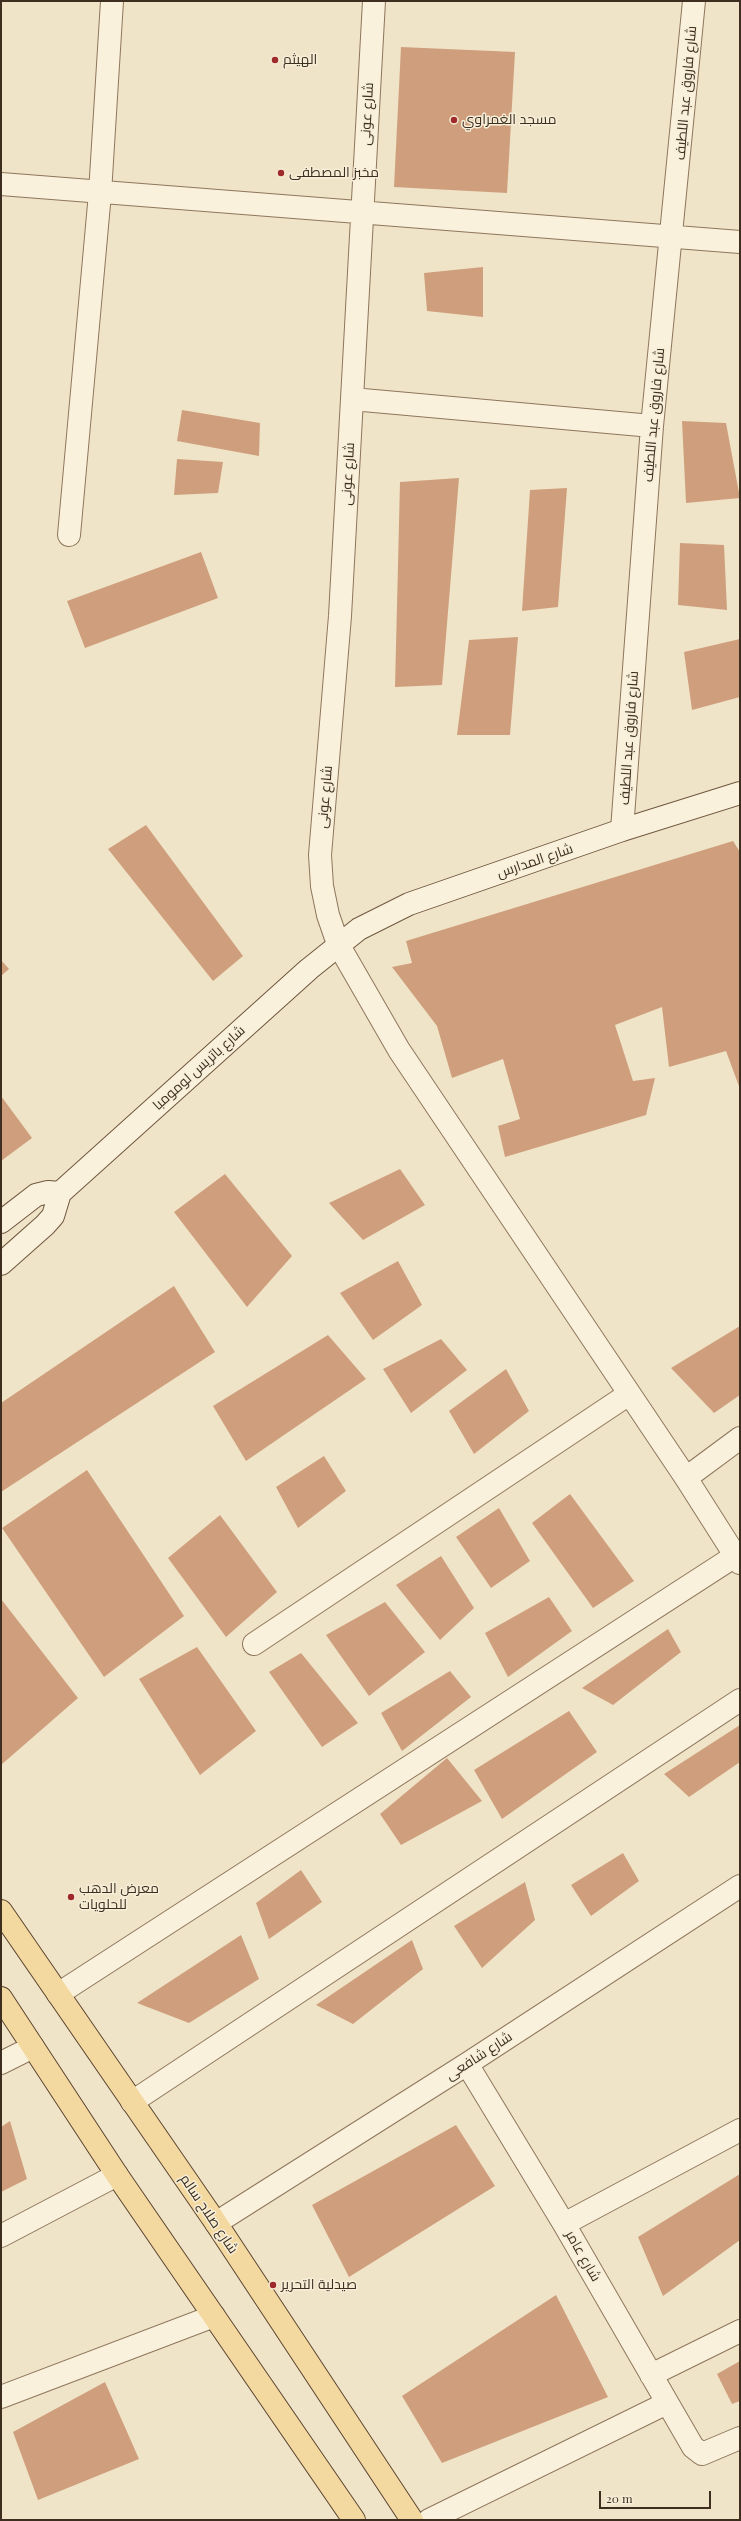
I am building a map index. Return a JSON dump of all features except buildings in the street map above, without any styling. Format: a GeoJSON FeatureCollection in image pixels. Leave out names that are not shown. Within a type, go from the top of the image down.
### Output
{"type":"FeatureCollection","features":[{"type":"Feature","properties":{"kind":"main road","name":"شارع صلاح سالم"},"geometry":{"type":"LineString","coordinates":[[1,1911],[216,2223],[412,2520]]}},
{"type":"Feature","properties":{"kind":"main road"},"geometry":{"type":"LineString","coordinates":[[1,1998],[117,2175],[354,2520]]}},
{"type":"Feature","properties":{"kind":"street"},"geometry":{"type":"LineString","coordinates":[[69,535],[100,193],[112,1]]}},
{"type":"Feature","properties":{"kind":"street","name":"شارع عونى"},"geometry":{"type":"LineString","coordinates":[[374,1],[340,616],[320,855],[322,886],[328,915],[338,944],[399,1050],[686,1478],[738,1559]]}},
{"type":"Feature","properties":{"kind":"street","name":"شارع فاروق عبد اللطيف"},"geometry":{"type":"LineString","coordinates":[[622,830],[652,426],[673,236],[694,1]]}},
{"type":"Feature","properties":{"kind":"street"},"geometry":{"type":"LineString","coordinates":[[1,184],[100,193],[740,242]]}},
{"type":"Feature","properties":{"kind":"street"},"geometry":{"type":"LineString","coordinates":[[352,399],[652,426]]}},
{"type":"Feature","properties":{"kind":"street","name":"شارع المدارس"},"geometry":{"type":"LineString","coordinates":[[338,944],[359,928],[409,904],[622,830],[740,793]]}},
{"type":"Feature","properties":{"kind":"street","name":"شارع باتريس لومومبا"},"geometry":{"type":"LineString","coordinates":[[1,1264],[45,1225],[52,1216],[60,1193],[338,944]]}},
{"type":"Feature","properties":{"kind":"street"},"geometry":{"type":"LineString","coordinates":[[1,1222],[36,1195],[48,1192],[60,1193]]}},
{"type":"Feature","properties":{"kind":"street"},"geometry":{"type":"LineString","coordinates":[[254,1644],[629,1394]]}},
{"type":"Feature","properties":{"kind":"street"},"geometry":{"type":"LineString","coordinates":[[686,1478],[740,1438]]}},
{"type":"Feature","properties":{"kind":"street"},"geometry":{"type":"LineString","coordinates":[[58,1994],[738,1559]]}},
{"type":"Feature","properties":{"kind":"street"},"geometry":{"type":"LineString","coordinates":[[132,2102],[740,1700]]}},
{"type":"Feature","properties":{"kind":"street","name":"شارع شافعى"},"geometry":{"type":"LineString","coordinates":[[216,2223],[467,2064],[740,1886]]}},
{"type":"Feature","properties":{"kind":"street"},"geometry":{"type":"LineString","coordinates":[[1,2064],[33,2047]]}},
{"type":"Feature","properties":{"kind":"street","name":"شارع عامر"},"geometry":{"type":"LineString","coordinates":[[467,2064],[564,2224],[667,2403],[696,2450],[702,2454],[740,2438]]}},
{"type":"Feature","properties":{"kind":"street"},"geometry":{"type":"LineString","coordinates":[[564,2224],[740,2130]]}},
{"type":"Feature","properties":{"kind":"street"},"geometry":{"type":"LineString","coordinates":[[1,2236],[117,2175]]}},
{"type":"Feature","properties":{"kind":"street"},"geometry":{"type":"LineString","coordinates":[[1,2396],[214,2316]]}},
{"type":"Feature","properties":{"kind":"street"},"geometry":{"type":"LineString","coordinates":[[651,2375],[740,2331]]}},
{"type":"Feature","properties":{"kind":"street"},"geometry":{"type":"LineString","coordinates":[[429,2520],[667,2403]]}},
{"type":"Feature","properties":{"kind":"place","name":"الهيثم"},"geometry":{"type":"Point","coordinates":[275,60]}},
{"type":"Feature","properties":{"kind":"place","name":"مسجد الغمراوي"},"geometry":{"type":"Point","coordinates":[454,120]}},
{"type":"Feature","properties":{"kind":"place","name":"مخبز المصطفى"},"geometry":{"type":"Point","coordinates":[281,173]}},
{"type":"Feature","properties":{"kind":"place","name":"معرض الدهب للحلويات"},"geometry":{"type":"Point","coordinates":[71,1897]}},
{"type":"Feature","properties":{"kind":"place","name":"صيدلية التحرير"},"geometry":{"type":"Point","coordinates":[273,2285]}}]}
